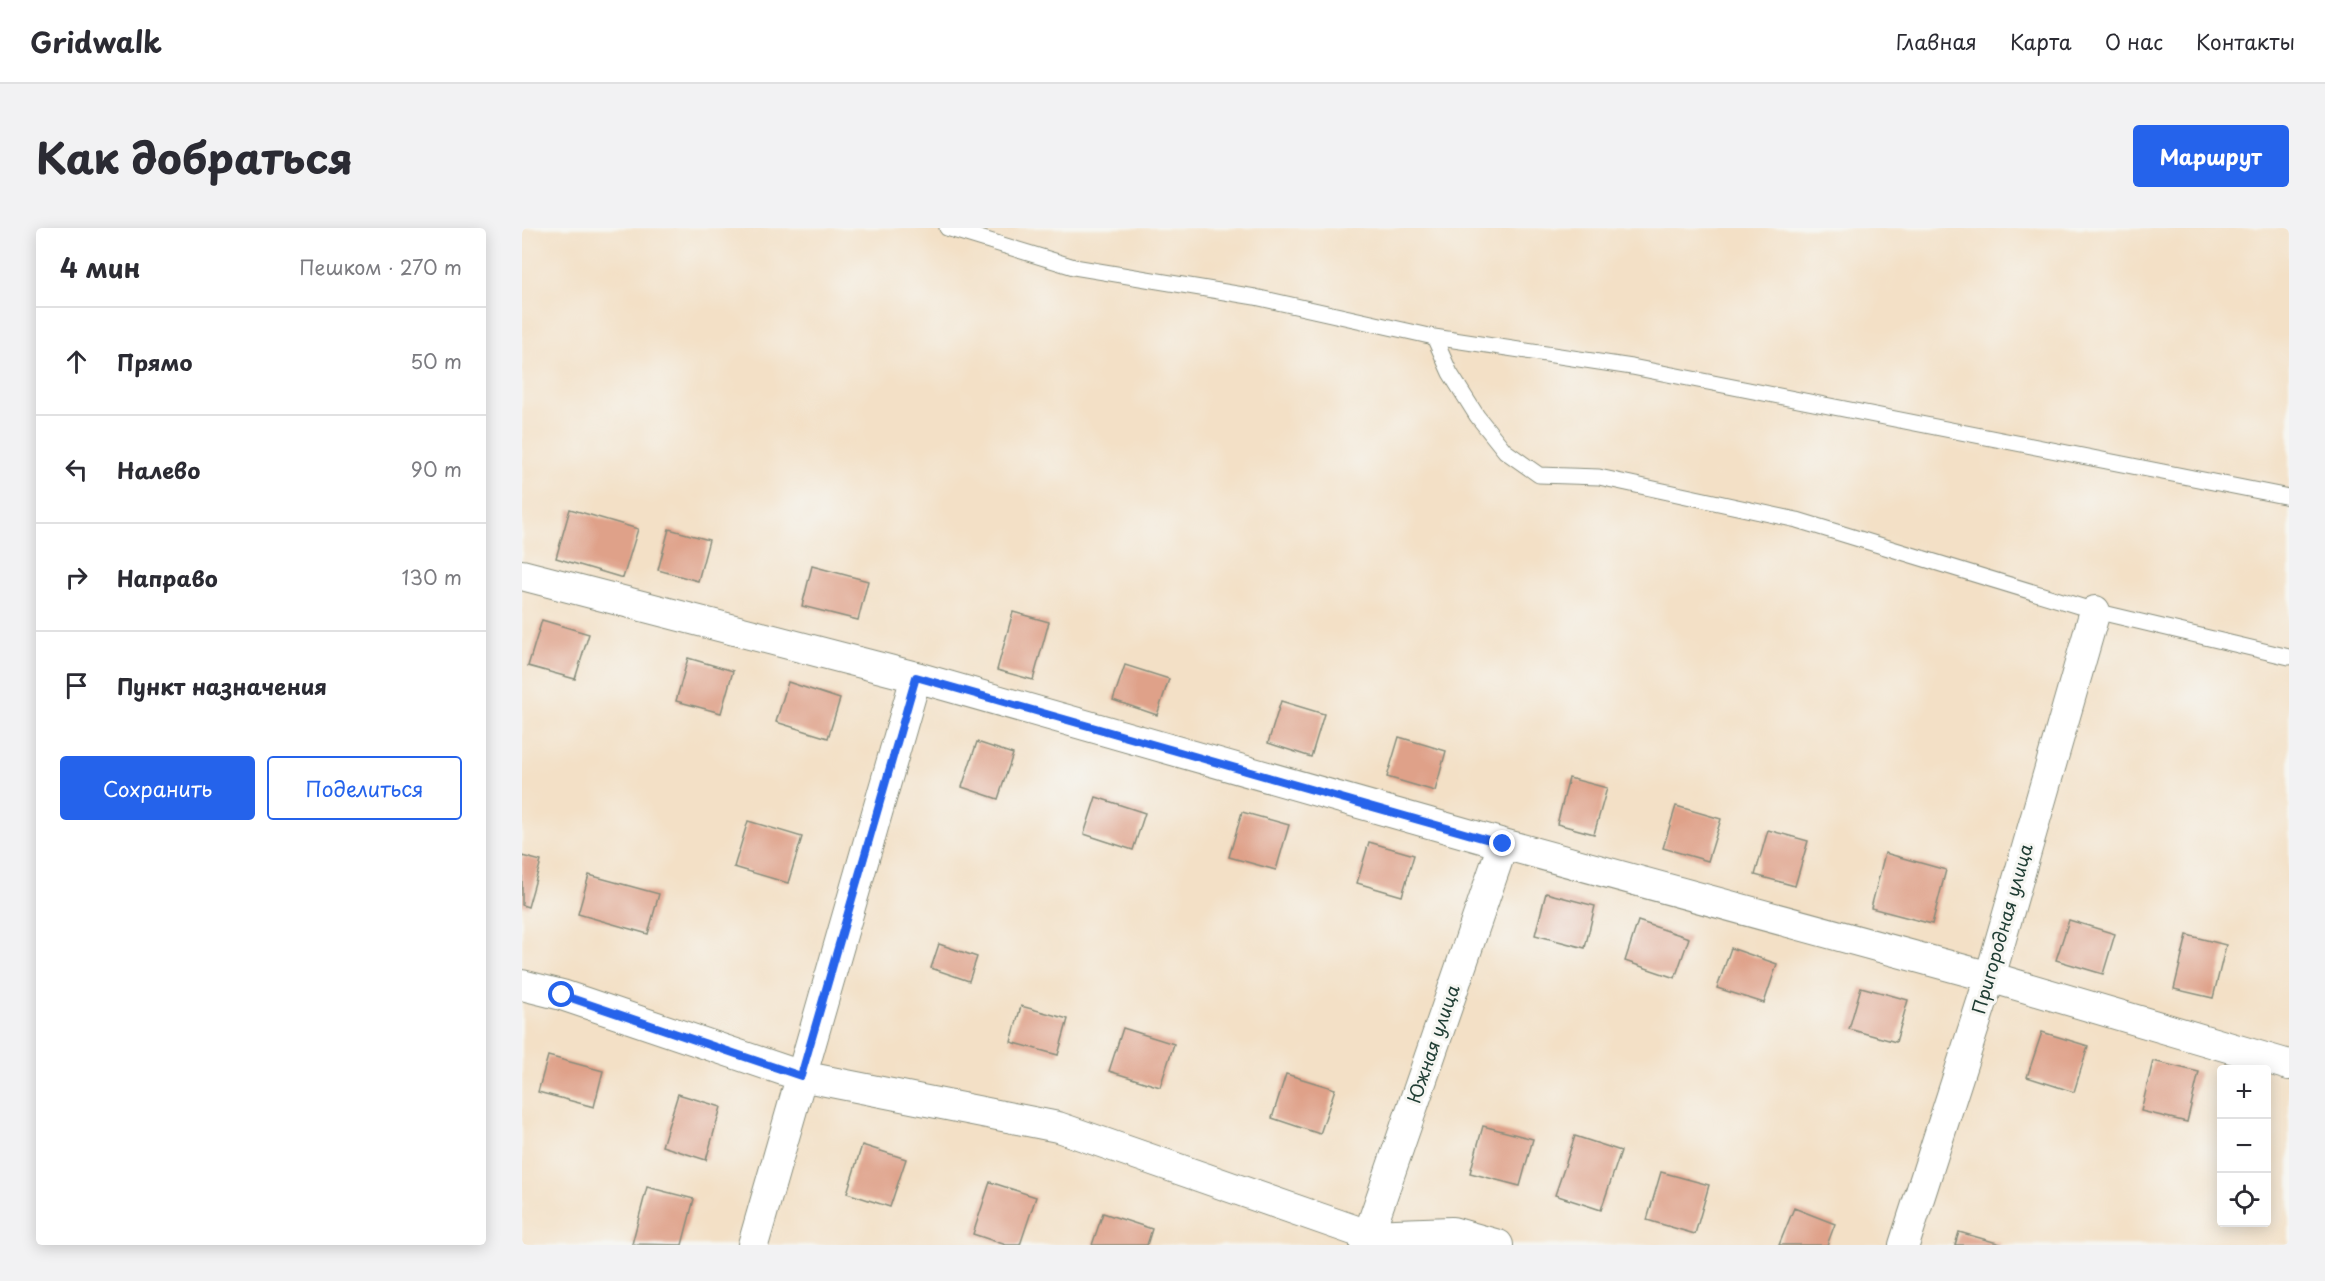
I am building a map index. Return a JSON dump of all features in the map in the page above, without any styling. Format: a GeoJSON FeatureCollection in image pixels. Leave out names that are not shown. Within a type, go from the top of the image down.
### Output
{"type":"FeatureCollection","features":[{"type":"Feature","properties":{"kind":"street"},"geometry":{"type":"LineString","coordinates":[[522,575],[916,677],[1503,844],[1990,977],[2289,1065]]}},
{"type":"Feature","properties":{"kind":"street","name":"Пригородная улица"},"geometry":{"type":"LineString","coordinates":[[1904,1245],[1990,977],[2095,611]]}},
{"type":"Feature","properties":{"kind":"street"},"geometry":{"type":"LineString","coordinates":[[753,1245],[916,677]]}},
{"type":"Feature","properties":{"kind":"street","name":"Южная улица"},"geometry":{"type":"LineString","coordinates":[[1366,1240],[1503,844]]}},
{"type":"Feature","properties":{"kind":"street"},"geometry":{"type":"LineString","coordinates":[[522,985],[562,995],[801,1076],[1058,1127],[1366,1240],[1452,1232],[1498,1245]]}},
{"type":"Feature","properties":{"kind":"lane"},"geometry":{"type":"LineString","coordinates":[[947,228],[1074,267],[1256,297],[1434,337],[1632,367],[2289,496]]}},
{"type":"Feature","properties":{"kind":"lane"},"geometry":{"type":"LineString","coordinates":[[1434,337],[1450,373],[1477,416],[1505,451],[1539,475],[1599,477],[1797,520],[2095,611],[2289,657]]}},
{"type":"Feature","properties":{"kind":"building"},"geometry":{"type":"Polygon","coordinates":[[[570,509],[638,529],[623,578],[556,558],[570,509]]]}},
{"type":"Feature","properties":{"kind":"building"},"geometry":{"type":"Polygon","coordinates":[[[669,529],[709,540],[698,581],[658,570],[669,529]]]}},
{"type":"Feature","properties":{"kind":"building"},"geometry":{"type":"Polygon","coordinates":[[[812,566],[868,581],[858,620],[802,606],[812,566]]]}},
{"type":"Feature","properties":{"kind":"building"},"geometry":{"type":"Polygon","coordinates":[[[1013,612],[1049,622],[1033,680],[997,670],[1013,612]]]}},
{"type":"Feature","properties":{"kind":"building"},"geometry":{"type":"Polygon","coordinates":[[[542,620],[589,634],[575,679],[528,666],[542,620]]]}},
{"type":"Feature","properties":{"kind":"building"},"geometry":{"type":"Polygon","coordinates":[[[688,658],[733,671],[721,713],[676,701],[688,658]]]}},
{"type":"Feature","properties":{"kind":"building"},"geometry":{"type":"Polygon","coordinates":[[[1125,665],[1169,679],[1157,715],[1113,700],[1125,665]]]}},
{"type":"Feature","properties":{"kind":"building"},"geometry":{"type":"Polygon","coordinates":[[[788,682],[840,699],[828,738],[776,722],[788,682]]]}},
{"type":"Feature","properties":{"kind":"building"},"geometry":{"type":"Polygon","coordinates":[[[1281,701],[1324,714],[1311,757],[1268,743],[1281,701]]]}},
{"type":"Feature","properties":{"kind":"building"},"geometry":{"type":"Polygon","coordinates":[[[1399,737],[1446,751],[1435,791],[1387,777],[1399,737]]]}},
{"type":"Feature","properties":{"kind":"building"},"geometry":{"type":"Polygon","coordinates":[[[977,742],[1013,754],[998,799],[962,787],[977,742]]]}},
{"type":"Feature","properties":{"kind":"building"},"geometry":{"type":"Polygon","coordinates":[[[1569,778],[1607,788],[1594,834],[1557,824],[1569,778]]]}},
{"type":"Feature","properties":{"kind":"building"},"geometry":{"type":"Polygon","coordinates":[[[1096,797],[1145,813],[1133,850],[1084,834],[1096,797]]]}},
{"type":"Feature","properties":{"kind":"building"},"geometry":{"type":"Polygon","coordinates":[[[1676,806],[1721,819],[1708,861],[1663,848],[1676,806]]]}},
{"type":"Feature","properties":{"kind":"building"},"geometry":{"type":"Polygon","coordinates":[[[1242,812],[1289,825],[1276,870],[1229,857],[1242,812]]]}},
{"type":"Feature","properties":{"kind":"building"},"geometry":{"type":"Polygon","coordinates":[[[748,821],[802,837],[788,883],[734,867],[748,821]]]}},
{"type":"Feature","properties":{"kind":"building"},"geometry":{"type":"Polygon","coordinates":[[[1768,830],[1808,841],[1795,886],[1755,875],[1768,830]]]}},
{"type":"Feature","properties":{"kind":"building"},"geometry":{"type":"Polygon","coordinates":[[[1369,842],[1414,855],[1402,896],[1357,883],[1369,842]]]}},
{"type":"Feature","properties":{"kind":"building"},"geometry":{"type":"Polygon","coordinates":[[[1885,853],[1946,870],[1932,924],[1871,908],[1885,853]]]}},
{"type":"Feature","properties":{"kind":"building"},"geometry":{"type":"Polygon","coordinates":[[[522,856],[541,861],[528,907],[522,905],[522,856]]]}},
{"type":"Feature","properties":{"kind":"building"},"geometry":{"type":"Polygon","coordinates":[[[589,875],[659,894],[648,934],[578,914],[589,875]]]}},
{"type":"Feature","properties":{"kind":"building"},"geometry":{"type":"Polygon","coordinates":[[[1546,893],[1595,906],[1585,948],[1535,935],[1546,893]]]}},
{"type":"Feature","properties":{"kind":"building"},"geometry":{"type":"Polygon","coordinates":[[[2069,920],[2115,934],[2103,974],[2056,960],[2069,920]]]}},
{"type":"Feature","properties":{"kind":"building"},"geometry":{"type":"Polygon","coordinates":[[[1638,921],[1689,938],[1675,978],[1625,961],[1638,921]]]}},
{"type":"Feature","properties":{"kind":"building"},"geometry":{"type":"Polygon","coordinates":[[[2187,935],[2226,945],[2213,998],[2174,989],[2187,935]]]}},
{"type":"Feature","properties":{"kind":"building"},"geometry":{"type":"Polygon","coordinates":[[[939,944],[977,957],[969,981],[931,968],[939,944]]]}},
{"type":"Feature","properties":{"kind":"building"},"geometry":{"type":"Polygon","coordinates":[[[1731,948],[1777,964],[1764,1003],[1717,988],[1731,948]]]}},
{"type":"Feature","properties":{"kind":"building"},"geometry":{"type":"Polygon","coordinates":[[[1861,987],[1908,1000],[1896,1042],[1849,1029],[1861,987]]]}},
{"type":"Feature","properties":{"kind":"building"},"geometry":{"type":"Polygon","coordinates":[[[1021,1006],[1068,1019],[1058,1055],[1011,1042],[1021,1006]]]}},
{"type":"Feature","properties":{"kind":"building"},"geometry":{"type":"Polygon","coordinates":[[[1123,1028],[1174,1044],[1160,1087],[1109,1071],[1123,1028]]]}},
{"type":"Feature","properties":{"kind":"building"},"geometry":{"type":"Polygon","coordinates":[[[2042,1032],[2088,1046],[2074,1092],[2027,1077],[2042,1032]]]}},
{"type":"Feature","properties":{"kind":"building"},"geometry":{"type":"Polygon","coordinates":[[[548,1056],[603,1071],[594,1107],[538,1092],[548,1056]]]}},
{"type":"Feature","properties":{"kind":"building"},"geometry":{"type":"Polygon","coordinates":[[[2153,1061],[2199,1072],[2187,1122],[2141,1111],[2153,1061]]]}},
{"type":"Feature","properties":{"kind":"building"},"geometry":{"type":"Polygon","coordinates":[[[1286,1074],[1335,1089],[1320,1134],[1272,1118],[1286,1074]]]}},
{"type":"Feature","properties":{"kind":"building"},"geometry":{"type":"Polygon","coordinates":[[[678,1094],[721,1107],[706,1160],[662,1146],[678,1094]]]}},
{"type":"Feature","properties":{"kind":"building"},"geometry":{"type":"Polygon","coordinates":[[[1483,1126],[1533,1139],[1520,1186],[1470,1173],[1483,1126]]]}},
{"type":"Feature","properties":{"kind":"building"},"geometry":{"type":"Polygon","coordinates":[[[1575,1136],[1621,1151],[1601,1210],[1555,1195],[1575,1136]]]}},
{"type":"Feature","properties":{"kind":"building"},"geometry":{"type":"Polygon","coordinates":[[[862,1145],[906,1159],[890,1207],[847,1193],[862,1145]]]}},
{"type":"Feature","properties":{"kind":"building"},"geometry":{"type":"Polygon","coordinates":[[[1661,1172],[1709,1185],[1695,1234],[1647,1220],[1661,1172]]]}},
{"type":"Feature","properties":{"kind":"building"},"geometry":{"type":"Polygon","coordinates":[[[990,1182],[1036,1197],[1020,1245],[1006,1245],[973,1234],[990,1182]]]}},
{"type":"Feature","properties":{"kind":"building"},"geometry":{"type":"Polygon","coordinates":[[[647,1187],[694,1199],[682,1245],[632,1244],[647,1187]]]}},
{"type":"Feature","properties":{"kind":"building"},"geometry":{"type":"Polygon","coordinates":[[[1794,1208],[1835,1224],[1827,1245],[1779,1245],[1794,1208]]]}},
{"type":"Feature","properties":{"kind":"building"},"geometry":{"type":"Polygon","coordinates":[[[1103,1213],[1152,1229],[1147,1245],[1092,1245],[1103,1213]]]}},
{"type":"Feature","properties":{"kind":"building"},"geometry":{"type":"Polygon","coordinates":[[[1959,1232],[2001,1244],[2001,1245],[1955,1245],[1959,1232]]]}},
{"type":"Feature","properties":{"kind":"route"},"geometry":{"type":"LineString","coordinates":[[562,995],[801,1076],[916,677],[1503,844]]}}]}
